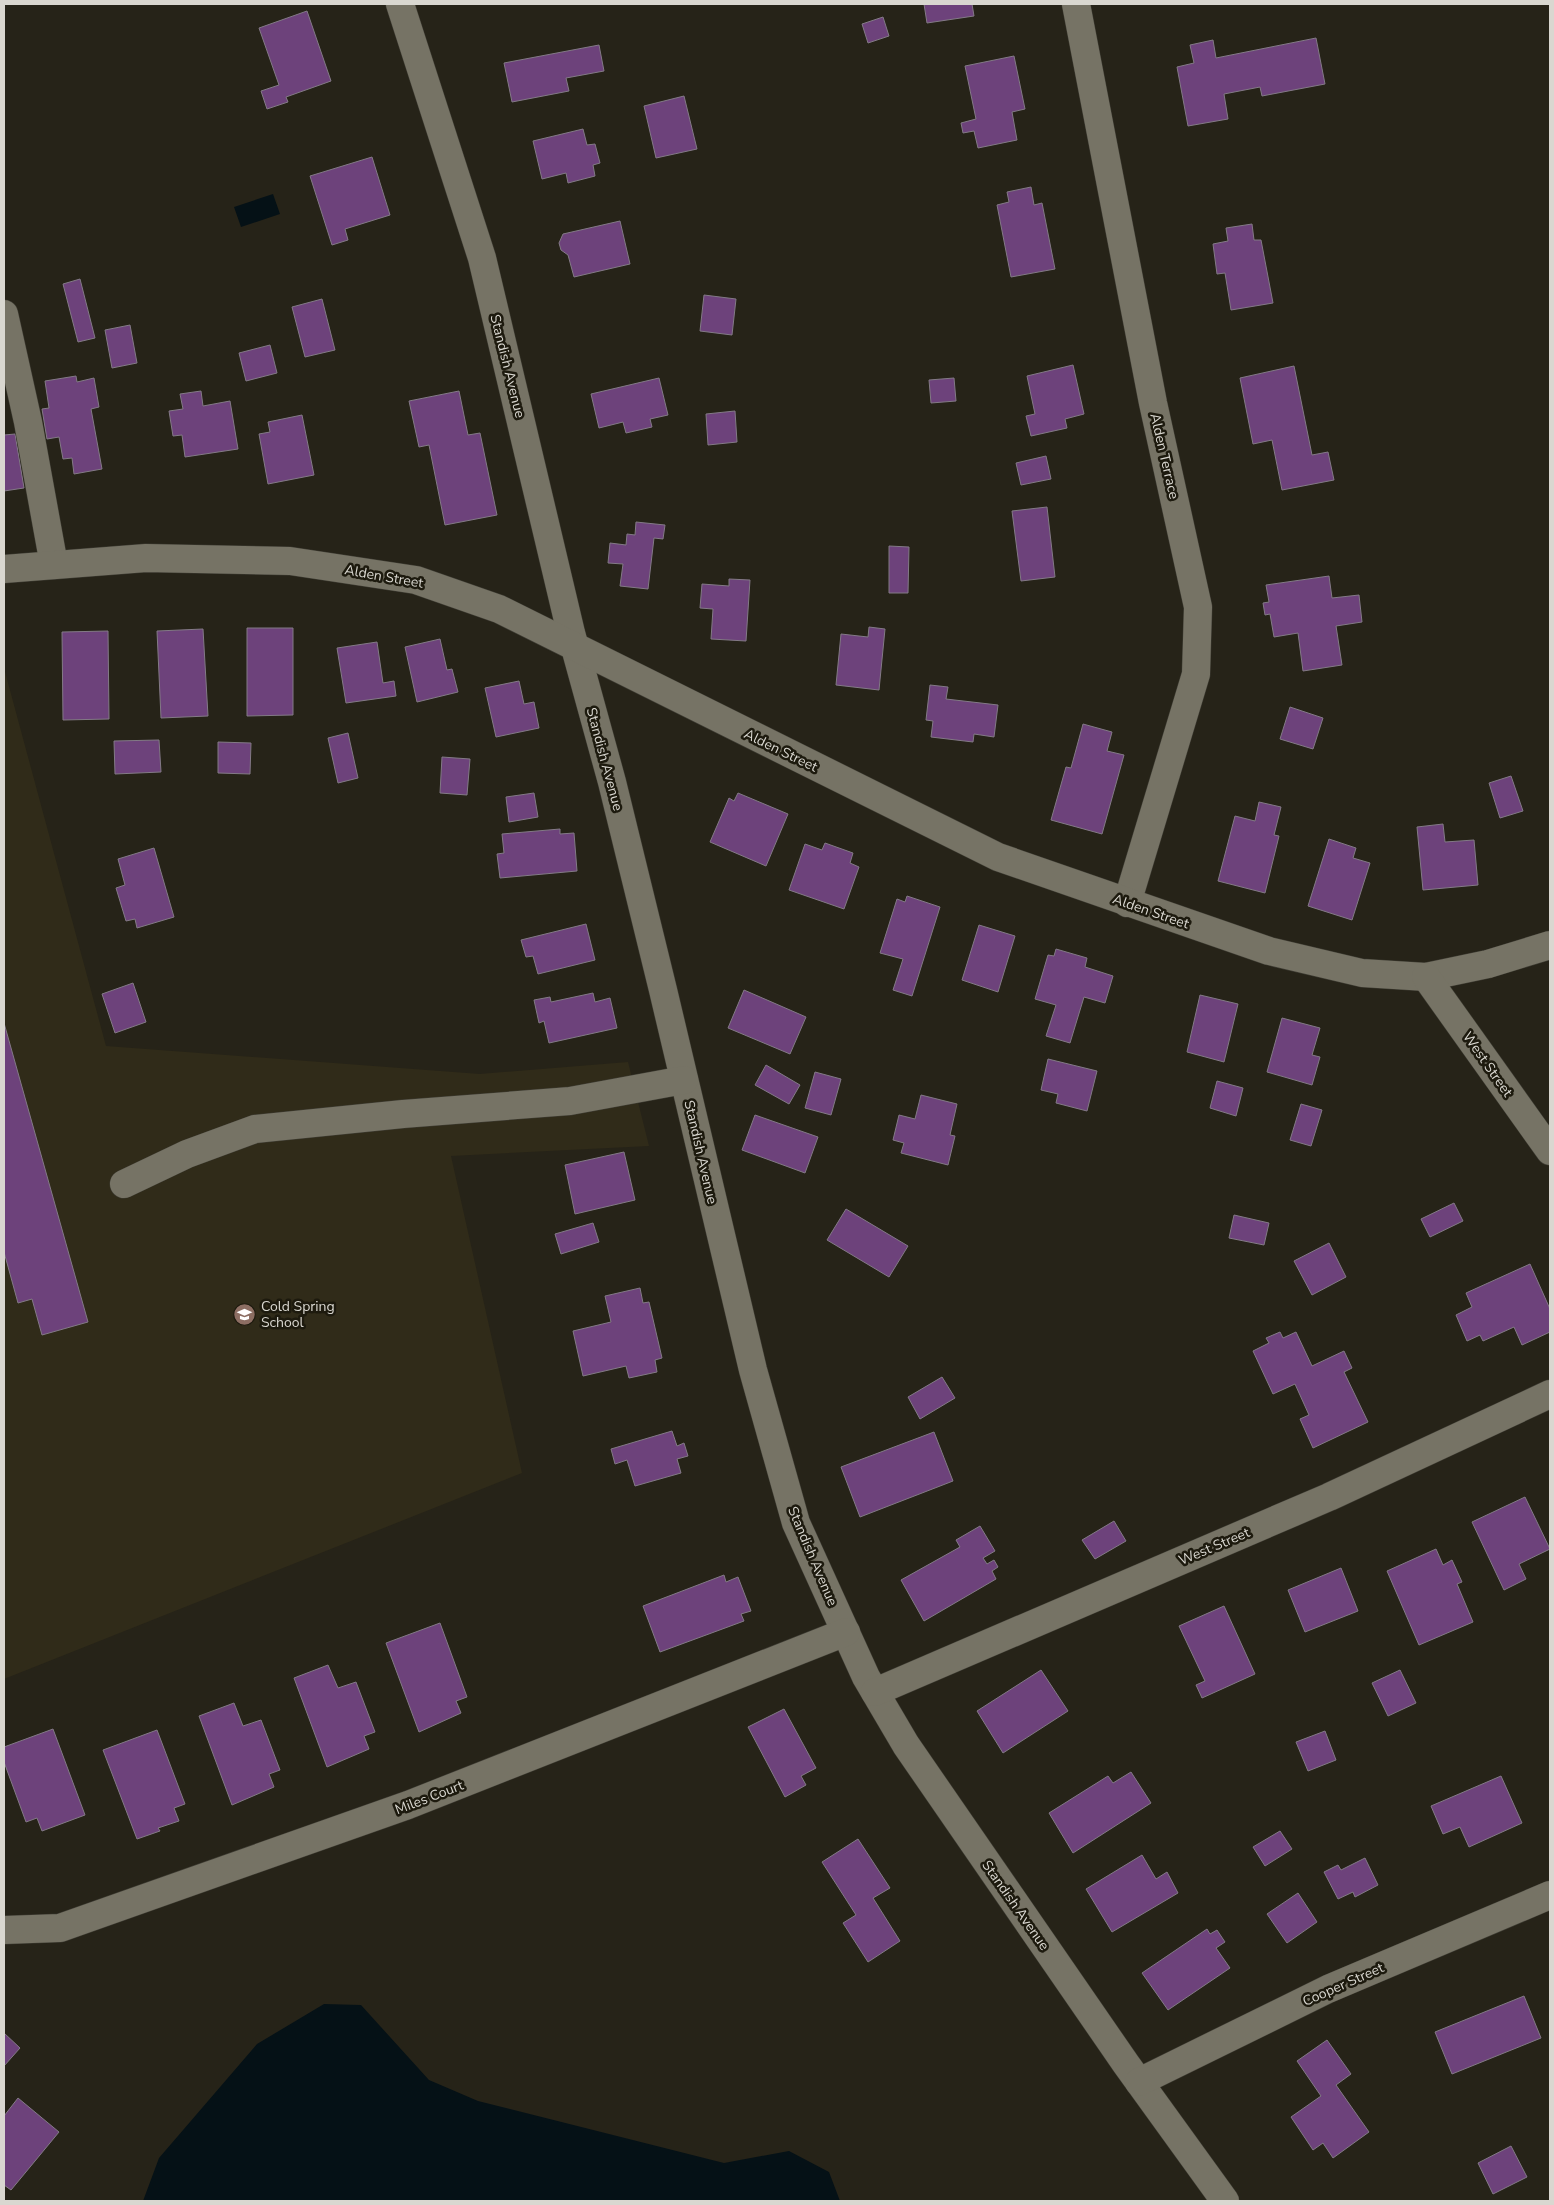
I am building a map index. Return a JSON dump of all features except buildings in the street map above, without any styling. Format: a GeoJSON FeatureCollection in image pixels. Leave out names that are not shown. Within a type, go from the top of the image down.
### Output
{"type":"FeatureCollection","features":[{"type":"Feature","properties":{"kind":"street","name":"Standish Avenue"},"geometry":{"type":"LineString","coordinates":[[400,4],[482,258],[575,646],[612,782],[753,1370],[796,1523],[875,1692],[906,1745],[1139,2082],[1225,2201]]}},
{"type":"Feature","properties":{"kind":"street","name":"Alden Terrace"},"geometry":{"type":"LineString","coordinates":[[1076,4],[1153,403],[1198,607],[1196,674],[1127,903]]}},
{"type":"Feature","properties":{"kind":"street"},"geometry":{"type":"LineString","coordinates":[[4,314],[28,422],[54,565]]}},
{"type":"Feature","properties":{"kind":"street","name":"Alden Street"},"geometry":{"type":"LineString","coordinates":[[4,569],[146,558],[290,561],[416,580],[499,609],[998,857],[1269,951],[1362,972],[1426,976],[1488,964],[1550,945]]}},
{"type":"Feature","properties":{"kind":"street","name":"West Street"},"geometry":{"type":"LineString","coordinates":[[1426,976],[1550,1151]]}},
{"type":"Feature","properties":{"kind":"street"},"geometry":{"type":"LineString","coordinates":[[124,1184],[187,1154],[255,1129],[403,1114],[570,1101],[684,1080]]}},
{"type":"Feature","properties":{"kind":"street","name":"West Street"},"geometry":{"type":"LineString","coordinates":[[875,1692],[1329,1497],[1550,1394]]}},
{"type":"Feature","properties":{"kind":"street","name":"Miles Court"},"geometry":{"type":"LineString","coordinates":[[4,1930],[60,1928],[408,1805],[846,1632]]}},
{"type":"Feature","properties":{"kind":"street","name":"Cooper Street"},"geometry":{"type":"LineString","coordinates":[[1139,2082],[1328,1989],[1550,1895]]}},
{"type":"Feature","properties":{"kind":"shaded area"},"geometry":{"type":"Polygon","coordinates":[[[273,194],[280,214],[241,227],[234,207],[273,194]]]}},
{"type":"Feature","properties":{"kind":"shaded area","name":"Cold Spring School"},"geometry":{"type":"Polygon","coordinates":[[[4,668],[106,1046],[480,1074],[628,1062],[649,1146],[451,1156],[522,1473],[4,1679],[4,668]]]}},
{"type":"Feature","properties":{"kind":"shaded area"},"geometry":{"type":"Polygon","coordinates":[[[324,2004],[361,2005],[429,2080],[478,2101],[724,2163],[789,2151],[829,2172],[840,2201],[143,2201],[159,2158],[257,2044],[324,2004]]]}},
{"type":"Feature","properties":{"kind":"place","name":"Cold Spring School"},"geometry":{"type":"Point","coordinates":[245,1314]}}]}
